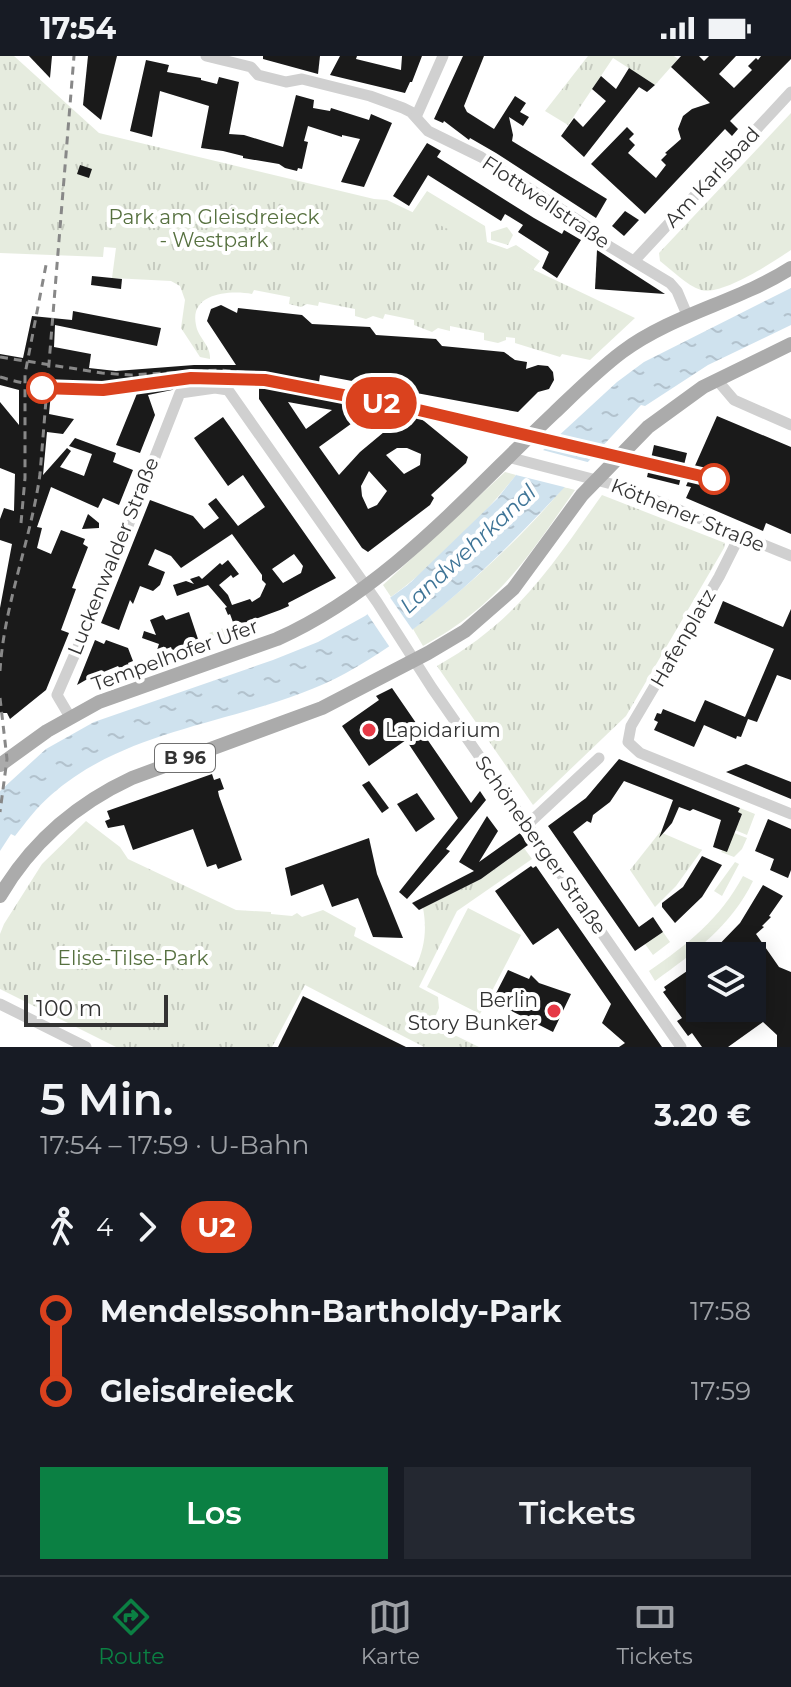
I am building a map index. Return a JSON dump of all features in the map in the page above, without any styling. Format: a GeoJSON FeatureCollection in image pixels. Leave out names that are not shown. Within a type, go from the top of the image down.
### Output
{"type":"FeatureCollection","features":[{"type":"Feature","properties":{"kind":"main road","name":"Tempelhofer Ufer"},"geometry":{"type":"LineString","coordinates":[[0,765],[70,717],[99,702],[277,639],[366,587],[622,352],[642,339],[751,290],[791,268]]}},
{"type":"Feature","properties":{"kind":"main road","name":"B 96"},"geometry":{"type":"LineString","coordinates":[[0,896],[43,838],[110,788],[322,708],[465,631],[499,603],[528,571],[591,478],[656,420],[717,380],[791,344]]}},
{"type":"Feature","properties":{"kind":"street","name":"Flottwellstraße"},"geometry":{"type":"LineString","coordinates":[[206,56],[251,67],[258,75],[272,79],[286,82],[302,79],[370,96],[403,108],[428,131],[481,157],[575,217],[593,230],[597,239],[670,283],[677,291],[688,317]]}},
{"type":"Feature","properties":{"kind":"street"},"geometry":{"type":"LineString","coordinates":[[416,117],[443,56]]}},
{"type":"Feature","properties":{"kind":"street","name":"Am Karlsbad"},"geometry":{"type":"LineString","coordinates":[[634,261],[791,92]]}},
{"type":"Feature","properties":{"kind":"street"},"geometry":{"type":"LineString","coordinates":[[717,380],[734,400],[791,425]]}},
{"type":"Feature","properties":{"kind":"street","name":"Luckenwalder Straße"},"geometry":{"type":"LineString","coordinates":[[70,717],[57,695],[104,587],[180,393],[215,388],[228,390],[366,587]]}},
{"type":"Feature","properties":{"kind":"street","name":"Köthener Straße"},"geometry":{"type":"LineString","coordinates":[[508,457],[591,478],[791,556]]}},
{"type":"Feature","properties":{"kind":"street","name":"Hafenplatz"},"geometry":{"type":"LineString","coordinates":[[740,535],[719,577],[631,726],[628,742],[640,753],[791,814]]}},
{"type":"Feature","properties":{"kind":"street","name":"Schöneberger Straße"},"geometry":{"type":"LineString","coordinates":[[366,587],[681,1047]]}},
{"type":"Feature","properties":{"kind":"street"},"geometry":{"type":"LineString","coordinates":[[527,825],[599,758]]}},
{"type":"Feature","properties":{"kind":"street"},"geometry":{"type":"LineString","coordinates":[[0,1004],[86,1047]]}},
{"type":"Feature","properties":{"kind":"green space","name":"Park am Gleisdreieck - Westpark"},"geometry":{"type":"Polygon","coordinates":[[[0,56],[14,56],[99,133],[387,200],[635,318],[590,360],[562,354],[560,357],[515,343],[515,338],[506,337],[498,343],[484,340],[484,333],[450,326],[450,331],[438,328],[432,332],[414,325],[414,320],[385,314],[383,319],[373,316],[366,319],[355,316],[355,309],[319,302],[318,306],[307,304],[301,307],[289,304],[290,297],[254,290],[252,294],[213,296],[199,306],[195,314],[196,325],[209,350],[210,359],[200,357],[181,328],[185,300],[180,286],[171,281],[112,278],[116,248],[104,247],[103,257],[0,253],[0,56]]]}},
{"type":"Feature","properties":{"kind":"green space"},"geometry":{"type":"Polygon","coordinates":[[[588,56],[674,56],[678,59],[655,85],[613,58],[568,125],[545,111],[588,56]]]}},
{"type":"Feature","properties":{"kind":"green space"},"geometry":{"type":"Polygon","coordinates":[[[791,113],[791,250],[747,277],[721,288],[701,290],[690,285],[660,261],[659,253],[791,113]]]}},
{"type":"Feature","properties":{"kind":"green space"},"geometry":{"type":"Polygon","coordinates":[[[427,191],[485,226],[487,242],[507,249],[516,245],[540,261],[533,270],[412,213],[427,191]]]}},
{"type":"Feature","properties":{"kind":"green space"},"geometry":{"type":"Polygon","coordinates":[[[507,227],[513,235],[508,245],[491,240],[491,232],[507,227]]]}},
{"type":"Feature","properties":{"kind":"green space"},"geometry":{"type":"Polygon","coordinates":[[[505,472],[516,475],[488,508],[458,540],[391,597],[383,585],[505,472]]]}},
{"type":"Feature","properties":{"kind":"green space"},"geometry":{"type":"Polygon","coordinates":[[[564,487],[575,490],[510,578],[472,614],[423,646],[413,629],[492,562],[564,487]]]}},
{"type":"Feature","properties":{"kind":"green space"},"geometry":{"type":"Polygon","coordinates":[[[602,495],[725,543],[724,548],[626,716],[533,805],[437,666],[490,630],[511,611],[548,569],[602,495]]]}},
{"type":"Feature","properties":{"kind":"green space"},"geometry":{"type":"Polygon","coordinates":[[[251,618],[255,630],[223,641],[209,633],[242,624],[251,618]]]}},
{"type":"Feature","properties":{"kind":"green space"},"geometry":{"type":"Polygon","coordinates":[[[740,808],[755,814],[747,835],[735,830],[742,814],[738,812],[740,808]]]}},
{"type":"Feature","properties":{"kind":"green space","name":"Elise-Tilse-Park"},"geometry":{"type":"Polygon","coordinates":[[[86,821],[120,847],[128,859],[236,910],[292,916],[297,913],[302,917],[323,910],[356,928],[354,936],[415,968],[424,938],[423,908],[481,879],[524,848],[532,859],[457,911],[419,987],[438,997],[439,1008],[432,1024],[479,1047],[424,1047],[305,985],[272,1047],[116,1047],[0,989],[0,934],[4,924],[42,864],[86,821]]]}},
{"type":"Feature","properties":{"kind":"green space"},"geometry":{"type":"Polygon","coordinates":[[[660,832],[702,850],[676,886],[655,907],[630,870],[660,832]]]}},
{"type":"Feature","properties":{"kind":"green space"},"geometry":{"type":"Polygon","coordinates":[[[734,833],[747,838],[734,857],[721,852],[734,833]]]}},
{"type":"Feature","properties":{"kind":"green space"},"geometry":{"type":"Polygon","coordinates":[[[735,862],[739,864],[722,896],[714,891],[735,862]]]}},
{"type":"Feature","properties":{"kind":"green space"},"geometry":{"type":"Polygon","coordinates":[[[743,876],[753,881],[723,925],[705,942],[688,942],[713,918],[743,876]]]}},
{"type":"Feature","properties":{"kind":"green space"},"geometry":{"type":"Polygon","coordinates":[[[468,908],[521,935],[480,1014],[427,987],[468,908]]]}},
{"type":"Feature","properties":{"kind":"green space"},"geometry":{"type":"Polygon","coordinates":[[[663,932],[670,942],[653,955],[645,944],[663,932]]]}},
{"type":"Feature","properties":{"kind":"green space"},"geometry":{"type":"Polygon","coordinates":[[[686,943],[686,957],[655,981],[649,971],[686,943]]]}},
{"type":"Feature","properties":{"kind":"water","name":"Landwehrkanal"},"geometry":{"type":"Polygon","coordinates":[[[791,288],[791,325],[708,365],[645,406],[641,405],[503,551],[429,617],[389,647],[310,690],[119,752],[84,771],[51,795],[15,836],[11,834],[0,851],[0,791],[46,749],[94,722],[273,660],[318,642],[365,616],[409,584],[497,499],[516,475],[617,382],[644,362],[791,288]]]}},
{"type":"Feature","properties":{"kind":"pier"},"geometry":{"type":"Polygon","coordinates":[[[556,434],[608,446],[600,454],[547,442],[556,434]]]}},
{"type":"Feature","properties":{"kind":"pier"},"geometry":{"type":"Polygon","coordinates":[[[539,449],[591,463],[568,488],[516,475],[522,464],[539,449]]]}},
{"type":"Feature","properties":{"kind":"pier"},"geometry":{"type":"Polygon","coordinates":[[[389,596],[414,632],[391,649],[366,612],[389,596]]]}},
{"type":"Feature","properties":{"kind":"building"},"geometry":{"type":"Polygon","coordinates":[[[29,56],[52,56],[50,78],[29,56]]]}},
{"type":"Feature","properties":{"kind":"building"},"geometry":{"type":"Polygon","coordinates":[[[88,56],[117,56],[101,120],[83,105],[88,56]]]}},
{"type":"Feature","properties":{"kind":"building"},"geometry":{"type":"Polygon","coordinates":[[[263,56],[320,56],[318,74],[263,59],[263,56]]]}},
{"type":"Feature","properties":{"kind":"building"},"geometry":{"type":"Polygon","coordinates":[[[340,56],[357,56],[356,59],[401,70],[402,56],[422,56],[405,93],[330,75],[340,56]]]}},
{"type":"Feature","properties":{"kind":"building"},"geometry":{"type":"Polygon","coordinates":[[[463,56],[484,56],[464,106],[467,112],[494,129],[515,96],[526,103],[520,112],[529,117],[523,126],[509,117],[512,141],[607,199],[596,218],[496,153],[469,140],[444,121],[434,119],[463,56]]]}},
{"type":"Feature","properties":{"kind":"building"},"geometry":{"type":"Polygon","coordinates":[[[681,56],[699,56],[704,61],[709,56],[736,56],[719,74],[734,88],[752,70],[748,66],[756,58],[791,56],[791,59],[730,121],[738,129],[732,136],[725,129],[645,214],[591,164],[627,127],[634,134],[629,139],[635,145],[628,153],[656,178],[666,165],[661,160],[665,153],[681,139],[678,129],[683,116],[692,109],[710,103],[671,67],[681,56]]]}},
{"type":"Feature","properties":{"kind":"building"},"geometry":{"type":"Polygon","coordinates":[[[146,60],[169,65],[167,72],[217,84],[219,77],[239,82],[229,134],[244,135],[283,147],[296,95],[314,100],[313,108],[330,111],[331,108],[369,120],[371,114],[392,123],[364,187],[341,182],[360,139],[342,137],[308,126],[302,169],[298,168],[297,171],[279,164],[201,148],[209,106],[160,91],[152,137],[130,131],[146,60]]]}},
{"type":"Feature","properties":{"kind":"building"},"geometry":{"type":"Polygon","coordinates":[[[629,68],[655,85],[647,92],[639,87],[584,157],[561,136],[574,118],[583,127],[606,101],[592,89],[601,76],[616,89],[629,68]]]}},
{"type":"Feature","properties":{"kind":"building"},"geometry":{"type":"Polygon","coordinates":[[[427,143],[441,151],[437,157],[534,218],[562,234],[564,230],[581,240],[557,278],[542,268],[549,252],[518,232],[523,225],[505,214],[501,221],[428,175],[409,206],[393,196],[427,143]]]}},
{"type":"Feature","properties":{"kind":"building"},"geometry":{"type":"Polygon","coordinates":[[[80,165],[92,169],[89,178],[77,174],[80,165]]]}},
{"type":"Feature","properties":{"kind":"building"},"geometry":{"type":"Polygon","coordinates":[[[625,211],[639,220],[624,236],[612,226],[625,211]]]}},
{"type":"Feature","properties":{"kind":"building"},"geometry":{"type":"Polygon","coordinates":[[[597,250],[665,294],[595,289],[597,250]]]}},
{"type":"Feature","properties":{"kind":"building"},"geometry":{"type":"Polygon","coordinates":[[[92,276],[122,279],[121,289],[91,285],[92,276]]]}},
{"type":"Feature","properties":{"kind":"building"},"geometry":{"type":"Polygon","coordinates":[[[221,305],[237,313],[238,308],[302,315],[312,324],[370,327],[376,335],[436,339],[442,346],[504,352],[515,360],[527,362],[526,369],[548,366],[554,380],[549,389],[538,392],[518,412],[320,375],[317,397],[396,412],[407,419],[413,412],[468,457],[466,463],[431,495],[434,498],[430,505],[368,552],[362,548],[259,399],[259,387],[214,380],[179,385],[172,390],[148,395],[155,415],[140,453],[116,445],[138,391],[112,394],[51,393],[49,414],[74,419],[63,434],[47,432],[43,475],[67,448],[71,451],[60,467],[84,476],[92,454],[69,446],[75,438],[116,453],[113,462],[133,470],[119,505],[103,498],[98,508],[51,487],[37,527],[42,528],[37,548],[51,554],[61,530],[85,539],[83,544],[88,547],[72,588],[76,589],[61,630],[69,633],[46,690],[10,719],[7,713],[0,713],[0,608],[12,544],[0,540],[0,519],[4,508],[14,511],[15,474],[0,468],[0,402],[19,425],[19,390],[0,385],[0,354],[23,358],[32,316],[72,320],[73,311],[161,328],[157,346],[55,325],[54,347],[91,354],[89,368],[116,371],[236,365],[207,321],[211,309],[221,305]],[[288,402],[306,429],[332,410],[288,402]],[[355,421],[319,447],[339,475],[390,427],[355,421]],[[397,448],[386,455],[404,474],[420,465],[421,454],[407,448],[397,448]],[[369,471],[361,486],[368,509],[377,505],[387,491],[369,471]]]}},
{"type":"Feature","properties":{"kind":"building"},"geometry":{"type":"Polygon","coordinates":[[[717,416],[791,447],[791,534],[766,523],[763,531],[686,498],[691,487],[686,486],[717,416]]]}},
{"type":"Feature","properties":{"kind":"building"},"geometry":{"type":"Polygon","coordinates":[[[223,417],[336,578],[288,603],[289,606],[234,625],[227,607],[208,585],[177,596],[173,585],[186,581],[194,584],[190,579],[199,576],[202,579],[228,560],[239,574],[233,578],[231,575],[219,585],[232,605],[250,599],[252,602],[260,597],[266,584],[262,575],[232,534],[181,568],[171,556],[155,549],[148,565],[165,572],[160,585],[153,591],[140,586],[133,604],[130,600],[119,630],[101,623],[150,500],[193,516],[204,529],[219,518],[208,504],[216,498],[238,526],[265,507],[243,475],[228,486],[194,438],[223,417]],[[294,554],[272,569],[283,583],[301,573],[303,566],[294,554]]]}},
{"type":"Feature","properties":{"kind":"building"},"geometry":{"type":"Polygon","coordinates":[[[654,445],[687,453],[679,485],[647,477],[654,445]]]}},
{"type":"Feature","properties":{"kind":"building"},"geometry":{"type":"Polygon","coordinates":[[[88,514],[99,523],[99,528],[82,529],[88,514]]]}},
{"type":"Feature","properties":{"kind":"building"},"geometry":{"type":"Polygon","coordinates":[[[723,601],[783,627],[791,609],[791,680],[777,675],[757,722],[748,719],[741,737],[737,736],[736,739],[704,725],[694,747],[654,730],[658,722],[654,720],[657,713],[661,714],[663,709],[695,722],[705,700],[745,717],[774,649],[714,623],[723,601]]]}},
{"type":"Feature","properties":{"kind":"building"},"geometry":{"type":"Polygon","coordinates":[[[189,612],[201,648],[175,658],[171,647],[156,653],[159,644],[142,638],[144,631],[156,635],[150,620],[163,615],[166,620],[189,612]]]}},
{"type":"Feature","properties":{"kind":"building"},"geometry":{"type":"Polygon","coordinates":[[[95,640],[104,644],[106,640],[128,648],[133,661],[128,663],[129,666],[120,669],[118,666],[77,685],[95,640]]]}},
{"type":"Feature","properties":{"kind":"building"},"geometry":{"type":"Polygon","coordinates":[[[392,688],[471,803],[480,791],[486,800],[446,849],[450,851],[407,899],[399,892],[458,818],[406,740],[369,766],[342,726],[379,700],[376,696],[392,688]]]}},
{"type":"Feature","properties":{"kind":"building"},"geometry":{"type":"Polygon","coordinates":[[[619,759],[740,808],[738,812],[742,814],[727,852],[713,847],[721,820],[693,809],[690,811],[679,807],[672,823],[659,838],[673,800],[624,781],[610,802],[593,815],[591,823],[587,821],[573,832],[639,927],[653,917],[663,932],[635,951],[548,826],[586,798],[619,759]]]}},
{"type":"Feature","properties":{"kind":"building"},"geometry":{"type":"Polygon","coordinates":[[[746,764],[791,782],[791,799],[726,772],[746,764]]]}},
{"type":"Feature","properties":{"kind":"building"},"geometry":{"type":"Polygon","coordinates":[[[212,774],[214,780],[220,778],[224,789],[218,791],[219,796],[242,860],[218,869],[216,864],[207,867],[193,829],[133,850],[124,825],[108,828],[105,821],[110,819],[107,811],[212,774]]]}},
{"type":"Feature","properties":{"kind":"building"},"geometry":{"type":"Polygon","coordinates":[[[369,781],[389,808],[382,813],[362,785],[369,781]]]}},
{"type":"Feature","properties":{"kind":"building"},"geometry":{"type":"Polygon","coordinates":[[[417,793],[435,819],[416,832],[397,804],[417,793]]]}},
{"type":"Feature","properties":{"kind":"building"},"geometry":{"type":"Polygon","coordinates":[[[487,816],[498,831],[479,862],[520,833],[528,845],[481,879],[419,910],[412,903],[474,871],[459,862],[487,816]]]}},
{"type":"Feature","properties":{"kind":"building"},"geometry":{"type":"Polygon","coordinates":[[[768,819],[791,829],[791,870],[788,878],[770,870],[774,859],[755,851],[768,819]]]}},
{"type":"Feature","properties":{"kind":"building"},"geometry":{"type":"Polygon","coordinates":[[[369,838],[377,874],[403,938],[373,937],[358,898],[332,907],[323,884],[291,896],[285,868],[369,838]]]}},
{"type":"Feature","properties":{"kind":"building"},"geometry":{"type":"Polygon","coordinates":[[[702,856],[722,865],[702,897],[675,923],[662,903],[683,887],[702,856]]]}},
{"type":"Feature","properties":{"kind":"building"},"geometry":{"type":"Polygon","coordinates":[[[531,866],[536,866],[662,1047],[619,1047],[625,1043],[602,1023],[611,1004],[558,928],[533,945],[495,891],[531,866]]]}},
{"type":"Feature","properties":{"kind":"building"},"geometry":{"type":"Polygon","coordinates":[[[763,885],[783,896],[764,927],[756,934],[762,942],[722,942],[740,923],[763,885]]]}},
{"type":"Feature","properties":{"kind":"building"},"geometry":{"type":"Polygon","coordinates":[[[766,948],[779,967],[791,972],[791,1047],[777,1047],[777,1035],[763,1022],[766,1022],[766,948]]]}},
{"type":"Feature","properties":{"kind":"building"},"geometry":{"type":"Polygon","coordinates":[[[508,970],[529,979],[531,975],[539,983],[571,994],[553,1032],[492,1001],[508,970]]]}},
{"type":"Feature","properties":{"kind":"building"},"geometry":{"type":"Polygon","coordinates":[[[686,972],[686,1022],[763,1022],[728,1047],[702,1047],[692,1033],[688,1036],[677,1021],[682,1018],[663,992],[666,990],[664,987],[686,972]]]}},
{"type":"Feature","properties":{"kind":"building"},"geometry":{"type":"Polygon","coordinates":[[[303,996],[406,1047],[278,1047],[303,996]]]}},
{"type":"Feature","properties":{"kind":"railway"},"geometry":{"type":"LineString","coordinates":[[0,671],[7,621],[40,474],[74,56]]}},
{"type":"Feature","properties":{"kind":"railway"},"geometry":{"type":"LineString","coordinates":[[21,523],[25,478],[25,374],[46,265]]}},
{"type":"Feature","properties":{"kind":"railway"},"geometry":{"type":"LineString","coordinates":[[0,357],[131,375],[219,370],[267,374],[412,403],[698,470]]}},
{"type":"Feature","properties":{"kind":"railway"},"geometry":{"type":"LineString","coordinates":[[0,377],[21,383],[85,390],[170,382]]}},
{"type":"Feature","properties":{"kind":"railway"},"geometry":{"type":"LineString","coordinates":[[0,698],[7,759],[0,812]]}},
{"type":"Feature","properties":{"kind":"metro line","name":"U2"},"geometry":{"type":"LineString","coordinates":[[42,388],[120,390],[191,378],[265,380],[410,408],[714,479]]}},
{"type":"Feature","properties":{"kind":"place","name":"Lapidarium"},"geometry":{"type":"Point","coordinates":[369,730]}},
{"type":"Feature","properties":{"kind":"place","name":"Berlin Story Bunker"},"geometry":{"type":"Point","coordinates":[554,1011]}}]}
